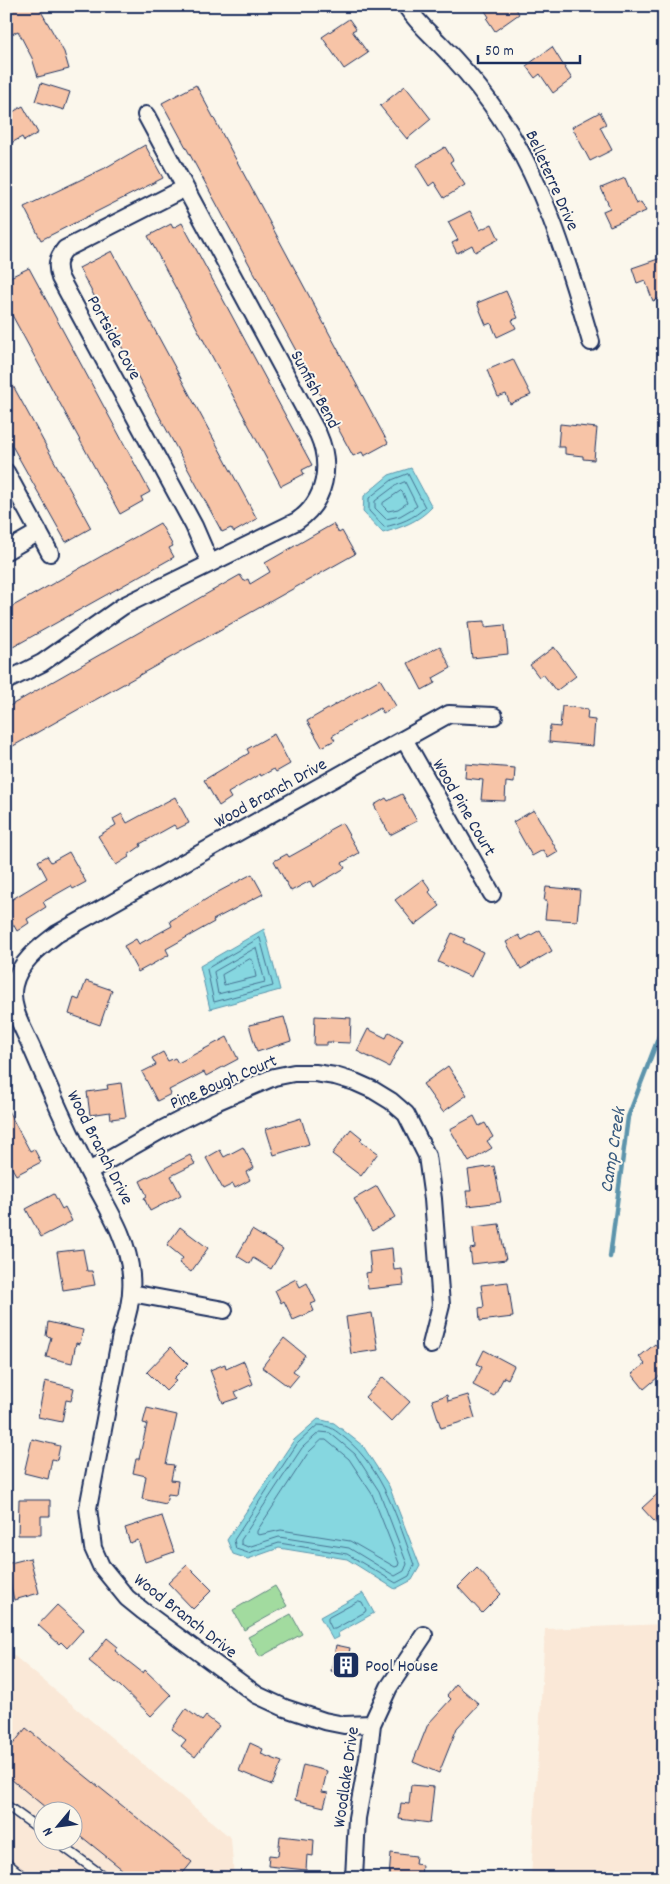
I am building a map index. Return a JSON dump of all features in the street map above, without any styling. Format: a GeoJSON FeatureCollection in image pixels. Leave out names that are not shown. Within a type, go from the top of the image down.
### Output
{"type":"FeatureCollection","features":[{"type":"Feature","properties":{"kind":"street","name":"Belleterre Drive"},"geometry":{"type":"LineString","coordinates":[[406,6],[424,30],[465,71],[485,97],[523,155],[556,232],[591,342]]}},
{"type":"Feature","properties":{"kind":"street","name":"Sunfish Bend"},"geometry":{"type":"LineString","coordinates":[[6,681],[42,663],[123,606],[292,524],[308,513],[317,500],[323,486],[326,460],[318,434],[146,115]]}},
{"type":"Feature","properties":{"kind":"street","name":"Portside Cove"},"geometry":{"type":"LineString","coordinates":[[186,188],[66,249],[57,262],[57,269],[64,286],[194,526],[210,563]]}},
{"type":"Feature","properties":{"kind":"street"},"geometry":{"type":"LineString","coordinates":[[6,472],[50,553]]}},
{"type":"Feature","properties":{"kind":"street"},"geometry":{"type":"LineString","coordinates":[[6,550],[39,532]]}},
{"type":"Feature","properties":{"kind":"street","name":"Wood Branch Drive"},"geometry":{"type":"LineString","coordinates":[[372,1724],[344,1725],[324,1721],[285,1708],[257,1695],[143,1611],[118,1588],[101,1566],[93,1548],[88,1508],[121,1335],[128,1316],[131,1275],[114,1217],[88,1171],[54,1099],[14,1005],[14,985],[22,967],[35,950],[57,934],[404,739],[449,714],[494,716]]}},
{"type":"Feature","properties":{"kind":"street","name":"Wood Pine Court"},"geometry":{"type":"LineString","coordinates":[[404,739],[492,894]]}},
{"type":"Feature","properties":{"kind":"street","name":"Pine Bough Court"},"geometry":{"type":"LineString","coordinates":[[88,1171],[171,1125],[274,1077],[315,1073],[335,1076],[373,1090],[406,1114],[427,1156],[433,1199],[441,1305],[431,1345]]}},
{"type":"Feature","properties":{"kind":"street"},"geometry":{"type":"LineString","coordinates":[[131,1293],[224,1310]]}},
{"type":"Feature","properties":{"kind":"street","name":"Woodlake Drive"},"geometry":{"type":"LineString","coordinates":[[354,1878],[357,1818],[372,1724],[390,1687],[424,1635]]}},
{"type":"Feature","properties":{"kind":"lane"},"geometry":{"type":"LineString","coordinates":[[6,1805],[32,1824]]}},
{"type":"Feature","properties":{"kind":"lane"},"geometry":{"type":"LineString","coordinates":[[71,1852],[106,1878]]}},
{"type":"Feature","properties":{"kind":"lane"},"geometry":{"type":"LineString","coordinates":[[6,1862],[25,1878]]}},
{"type":"Feature","properties":{"kind":"shaded area"},"geometry":{"type":"Polygon","coordinates":[[[664,1624],[664,1878],[531,1878],[545,1629],[664,1624]]]}},
{"type":"Feature","properties":{"kind":"shaded area"},"geometry":{"type":"Polygon","coordinates":[[[6,1649],[231,1838],[234,1878],[6,1878],[6,1649]]]}},
{"type":"Feature","properties":{"kind":"green space"},"geometry":{"type":"Polygon","coordinates":[[[275,1586],[287,1606],[244,1630],[233,1610],[275,1586]]]}},
{"type":"Feature","properties":{"kind":"green space"},"geometry":{"type":"Polygon","coordinates":[[[291,1614],[302,1634],[260,1657],[248,1637],[291,1614]]]}},
{"type":"Feature","properties":{"kind":"water"},"geometry":{"type":"Polygon","coordinates":[[[411,468],[432,507],[415,520],[383,533],[363,512],[364,496],[389,475],[411,468]]]}},
{"type":"Feature","properties":{"kind":"water"},"geometry":{"type":"Polygon","coordinates":[[[264,929],[280,990],[210,1009],[200,966],[264,929]]]}},
{"type":"Feature","properties":{"kind":"water"},"geometry":{"type":"Polygon","coordinates":[[[318,1419],[334,1423],[363,1446],[389,1486],[420,1566],[412,1580],[395,1589],[347,1559],[279,1548],[248,1559],[233,1554],[227,1540],[294,1440],[318,1419]]]}},
{"type":"Feature","properties":{"kind":"water"},"geometry":{"type":"Polygon","coordinates":[[[363,1593],[374,1613],[338,1633],[339,1637],[333,1640],[320,1617],[363,1593]]]}},
{"type":"Feature","properties":{"kind":"building"},"geometry":{"type":"Polygon","coordinates":[[[6,6],[38,6],[64,52],[69,69],[38,77],[32,58],[18,31],[12,34],[6,24],[6,6]]]}},
{"type":"Feature","properties":{"kind":"building"},"geometry":{"type":"Polygon","coordinates":[[[482,6],[514,6],[519,14],[495,31],[487,19],[489,17],[482,6]]]}},
{"type":"Feature","properties":{"kind":"building"},"geometry":{"type":"Polygon","coordinates":[[[349,19],[356,29],[352,31],[368,53],[344,69],[322,37],[349,19]]]}},
{"type":"Feature","properties":{"kind":"building"},"geometry":{"type":"Polygon","coordinates":[[[552,47],[572,79],[553,93],[540,74],[535,78],[526,66],[552,47]]]}},
{"type":"Feature","properties":{"kind":"building"},"geometry":{"type":"Polygon","coordinates":[[[41,83],[70,92],[64,110],[35,101],[41,83]]]}},
{"type":"Feature","properties":{"kind":"building"},"geometry":{"type":"Polygon","coordinates":[[[196,85],[388,443],[364,456],[362,452],[353,456],[162,103],[196,85]]]}},
{"type":"Feature","properties":{"kind":"building"},"geometry":{"type":"Polygon","coordinates":[[[405,86],[431,119],[407,139],[380,106],[405,86]]]}},
{"type":"Feature","properties":{"kind":"building"},"geometry":{"type":"Polygon","coordinates":[[[23,106],[38,133],[24,141],[22,137],[6,146],[6,116],[23,106]]]}},
{"type":"Feature","properties":{"kind":"building"},"geometry":{"type":"Polygon","coordinates":[[[600,112],[606,124],[600,127],[612,150],[590,161],[572,127],[600,112]]]}},
{"type":"Feature","properties":{"kind":"building"},"geometry":{"type":"Polygon","coordinates":[[[145,145],[163,178],[41,240],[24,207],[105,168],[145,145]]]}},
{"type":"Feature","properties":{"kind":"building"},"geometry":{"type":"Polygon","coordinates":[[[445,147],[453,160],[450,162],[465,185],[444,198],[434,182],[429,186],[416,165],[445,147]]]}},
{"type":"Feature","properties":{"kind":"building"},"geometry":{"type":"Polygon","coordinates":[[[625,178],[636,204],[641,202],[646,211],[610,226],[603,211],[610,208],[601,188],[625,178]]]}},
{"type":"Feature","properties":{"kind":"building"},"geometry":{"type":"Polygon","coordinates":[[[470,211],[480,230],[492,224],[499,239],[475,252],[472,245],[457,253],[452,243],[458,240],[448,222],[470,211]]]}},
{"type":"Feature","properties":{"kind":"building"},"geometry":{"type":"Polygon","coordinates":[[[182,223],[312,465],[302,470],[304,474],[281,486],[148,236],[171,224],[173,228],[182,223]]]}},
{"type":"Feature","properties":{"kind":"building"},"geometry":{"type":"Polygon","coordinates":[[[112,251],[257,519],[234,532],[231,528],[222,532],[79,268],[112,251]]]}},
{"type":"Feature","properties":{"kind":"building"},"geometry":{"type":"Polygon","coordinates":[[[664,257],[664,297],[653,301],[645,280],[637,283],[632,268],[664,257]]]}},
{"type":"Feature","properties":{"kind":"building"},"geometry":{"type":"Polygon","coordinates":[[[29,268],[150,492],[141,497],[143,501],[120,514],[6,304],[6,279],[29,268]]]}},
{"type":"Feature","properties":{"kind":"building"},"geometry":{"type":"Polygon","coordinates":[[[506,291],[518,318],[512,320],[516,328],[497,337],[491,323],[486,325],[477,303],[506,291]]]}},
{"type":"Feature","properties":{"kind":"building"},"geometry":{"type":"Polygon","coordinates":[[[513,359],[531,395],[510,404],[506,394],[498,397],[487,370],[513,359]]]}},
{"type":"Feature","properties":{"kind":"building"},"geometry":{"type":"Polygon","coordinates":[[[6,373],[91,528],[66,542],[6,435],[6,373]]]}},
{"type":"Feature","properties":{"kind":"building"},"geometry":{"type":"Polygon","coordinates":[[[560,424],[597,428],[594,460],[583,459],[583,456],[565,454],[565,447],[558,447],[560,424]]]}},
{"type":"Feature","properties":{"kind":"building"},"geometry":{"type":"Polygon","coordinates":[[[160,523],[173,546],[169,548],[174,557],[13,647],[6,636],[6,610],[160,523]]]}},
{"type":"Feature","properties":{"kind":"building"},"geometry":{"type":"Polygon","coordinates":[[[333,524],[339,533],[342,531],[355,554],[6,750],[6,708],[240,575],[244,581],[248,579],[250,584],[270,572],[265,563],[333,524]]]}},
{"type":"Feature","properties":{"kind":"building"},"geometry":{"type":"Polygon","coordinates":[[[485,621],[485,627],[505,625],[508,654],[472,658],[468,622],[485,621]]]}},
{"type":"Feature","properties":{"kind":"building"},"geometry":{"type":"Polygon","coordinates":[[[440,646],[451,668],[433,678],[435,683],[422,690],[408,663],[440,646]]]}},
{"type":"Feature","properties":{"kind":"building"},"geometry":{"type":"Polygon","coordinates":[[[554,647],[576,676],[556,691],[543,674],[539,677],[530,665],[554,647]]]}},
{"type":"Feature","properties":{"kind":"building"},"geometry":{"type":"Polygon","coordinates":[[[380,679],[396,706],[383,713],[380,708],[351,724],[332,736],[335,740],[322,747],[307,721],[380,679]]]}},
{"type":"Feature","properties":{"kind":"building"},"geometry":{"type":"Polygon","coordinates":[[[562,706],[588,709],[587,719],[595,720],[593,746],[549,742],[550,726],[560,727],[562,706]]]}},
{"type":"Feature","properties":{"kind":"building"},"geometry":{"type":"Polygon","coordinates":[[[274,734],[290,764],[276,772],[274,769],[261,776],[260,774],[228,793],[231,798],[219,806],[204,780],[249,753],[247,749],[274,734]]]}},
{"type":"Feature","properties":{"kind":"building"},"geometry":{"type":"Polygon","coordinates":[[[466,764],[515,768],[514,783],[506,782],[505,801],[481,800],[483,780],[465,778],[466,764]]]}},
{"type":"Feature","properties":{"kind":"building"},"geometry":{"type":"Polygon","coordinates":[[[402,794],[417,821],[390,835],[374,805],[386,798],[388,801],[402,794]]]}},
{"type":"Feature","properties":{"kind":"building"},"geometry":{"type":"Polygon","coordinates":[[[175,797],[189,823],[177,829],[174,825],[140,844],[141,846],[128,855],[129,857],[116,865],[98,836],[116,825],[113,819],[122,814],[127,823],[175,797]]]}},
{"type":"Feature","properties":{"kind":"building"},"geometry":{"type":"Polygon","coordinates":[[[534,810],[558,852],[548,858],[543,850],[532,856],[513,822],[534,810]]]}},
{"type":"Feature","properties":{"kind":"building"},"geometry":{"type":"Polygon","coordinates":[[[342,823],[359,853],[342,863],[345,868],[313,887],[310,881],[291,891],[274,861],[287,854],[289,857],[316,842],[330,832],[329,830],[342,823]]]}},
{"type":"Feature","properties":{"kind":"building"},"geometry":{"type":"Polygon","coordinates":[[[69,852],[86,882],[73,889],[71,886],[43,902],[46,907],[27,919],[29,923],[17,931],[6,912],[6,903],[47,878],[38,861],[47,856],[51,862],[69,852]]]}},
{"type":"Feature","properties":{"kind":"building"},"geometry":{"type":"Polygon","coordinates":[[[252,874],[263,894],[213,920],[214,922],[166,949],[169,955],[138,972],[124,946],[136,939],[139,944],[172,926],[170,921],[252,874]]]}},
{"type":"Feature","properties":{"kind":"building"},"geometry":{"type":"Polygon","coordinates":[[[423,879],[431,890],[429,892],[440,906],[415,925],[395,900],[423,879]]]}},
{"type":"Feature","properties":{"kind":"building"},"geometry":{"type":"Polygon","coordinates":[[[546,887],[580,890],[577,921],[545,919],[547,901],[544,901],[546,887]]]}},
{"type":"Feature","properties":{"kind":"building"},"geometry":{"type":"Polygon","coordinates":[[[540,930],[552,951],[521,969],[506,942],[519,935],[522,940],[540,930]]]}},
{"type":"Feature","properties":{"kind":"building"},"geometry":{"type":"Polygon","coordinates":[[[452,933],[465,939],[463,942],[483,952],[471,977],[438,962],[452,933]]]}},
{"type":"Feature","properties":{"kind":"building"},"geometry":{"type":"Polygon","coordinates":[[[86,981],[112,990],[100,1025],[69,1014],[74,998],[79,1000],[86,981]]]}},
{"type":"Feature","properties":{"kind":"building"},"geometry":{"type":"Polygon","coordinates":[[[315,1016],[351,1018],[350,1043],[327,1042],[327,1045],[314,1045],[315,1016]]]}},
{"type":"Feature","properties":{"kind":"building"},"geometry":{"type":"Polygon","coordinates":[[[284,1017],[291,1041],[257,1052],[249,1025],[284,1017]]]}},
{"type":"Feature","properties":{"kind":"building"},"geometry":{"type":"Polygon","coordinates":[[[368,1029],[386,1038],[389,1032],[403,1040],[389,1067],[357,1051],[368,1029]]]}},
{"type":"Feature","properties":{"kind":"building"},"geometry":{"type":"Polygon","coordinates":[[[227,1037],[238,1059],[206,1076],[204,1072],[169,1090],[171,1094],[157,1101],[142,1072],[156,1065],[152,1058],[163,1052],[168,1061],[175,1058],[178,1063],[227,1037]]]}},
{"type":"Feature","properties":{"kind":"building"},"geometry":{"type":"Polygon","coordinates":[[[448,1066],[467,1095],[443,1112],[423,1084],[448,1066]]]}},
{"type":"Feature","properties":{"kind":"building"},"geometry":{"type":"Polygon","coordinates":[[[121,1083],[126,1117],[111,1119],[110,1112],[90,1115],[87,1092],[108,1089],[107,1085],[121,1083]]]}},
{"type":"Feature","properties":{"kind":"building"},"geometry":{"type":"Polygon","coordinates":[[[6,1107],[30,1151],[34,1149],[41,1162],[16,1175],[6,1158],[6,1107]]]}},
{"type":"Feature","properties":{"kind":"building"},"geometry":{"type":"Polygon","coordinates":[[[474,1116],[479,1126],[485,1123],[493,1137],[487,1141],[492,1148],[469,1162],[450,1129],[474,1116]]]}},
{"type":"Feature","properties":{"kind":"building"},"geometry":{"type":"Polygon","coordinates":[[[301,1118],[309,1144],[274,1155],[266,1129],[301,1118]]]}},
{"type":"Feature","properties":{"kind":"building"},"geometry":{"type":"Polygon","coordinates":[[[351,1129],[362,1138],[360,1140],[378,1153],[361,1176],[332,1154],[351,1129]]]}},
{"type":"Feature","properties":{"kind":"building"},"geometry":{"type":"Polygon","coordinates":[[[243,1147],[254,1168],[246,1172],[250,1180],[235,1188],[233,1184],[223,1189],[206,1158],[220,1150],[224,1157],[243,1147]]]}},
{"type":"Feature","properties":{"kind":"building"},"geometry":{"type":"Polygon","coordinates":[[[190,1155],[195,1164],[171,1176],[181,1195],[150,1211],[144,1198],[147,1196],[140,1181],[190,1155]]]}},
{"type":"Feature","properties":{"kind":"building"},"geometry":{"type":"Polygon","coordinates":[[[494,1166],[501,1202],[468,1206],[466,1191],[471,1191],[468,1170],[494,1166]]]}},
{"type":"Feature","properties":{"kind":"building"},"geometry":{"type":"Polygon","coordinates":[[[377,1186],[395,1217],[372,1231],[354,1199],[377,1186]]]}},
{"type":"Feature","properties":{"kind":"building"},"geometry":{"type":"Polygon","coordinates":[[[54,1194],[62,1209],[65,1207],[72,1221],[41,1237],[26,1209],[54,1194]]]}},
{"type":"Feature","properties":{"kind":"building"},"geometry":{"type":"Polygon","coordinates":[[[499,1224],[506,1260],[472,1264],[470,1249],[475,1248],[473,1227],[499,1224]]]}},
{"type":"Feature","properties":{"kind":"building"},"geometry":{"type":"Polygon","coordinates":[[[180,1227],[208,1248],[191,1272],[179,1263],[183,1258],[167,1245],[180,1227]]]}},
{"type":"Feature","properties":{"kind":"building"},"geometry":{"type":"Polygon","coordinates":[[[252,1230],[283,1249],[271,1269],[253,1258],[250,1264],[237,1256],[252,1230]]]}},
{"type":"Feature","properties":{"kind":"building"},"geometry":{"type":"Polygon","coordinates":[[[392,1248],[394,1270],[402,1269],[404,1285],[368,1289],[366,1273],[371,1272],[369,1251],[392,1248]]]}},
{"type":"Feature","properties":{"kind":"building"},"geometry":{"type":"Polygon","coordinates":[[[83,1249],[87,1271],[92,1271],[95,1285],[63,1290],[57,1252],[83,1249]]]}},
{"type":"Feature","properties":{"kind":"building"},"geometry":{"type":"Polygon","coordinates":[[[296,1279],[300,1287],[307,1283],[316,1302],[311,1304],[314,1311],[293,1320],[284,1301],[281,1303],[275,1290],[296,1279]]]}},
{"type":"Feature","properties":{"kind":"building"},"geometry":{"type":"Polygon","coordinates":[[[508,1282],[513,1317],[480,1321],[479,1308],[484,1307],[481,1285],[508,1282]]]}},
{"type":"Feature","properties":{"kind":"building"},"geometry":{"type":"Polygon","coordinates":[[[372,1313],[378,1350],[351,1354],[346,1317],[372,1313]]]}},
{"type":"Feature","properties":{"kind":"building"},"geometry":{"type":"Polygon","coordinates":[[[48,1322],[83,1330],[80,1344],[76,1343],[72,1363],[46,1357],[51,1337],[46,1336],[48,1322]]]}},
{"type":"Feature","properties":{"kind":"building"},"geometry":{"type":"Polygon","coordinates":[[[284,1338],[305,1355],[293,1371],[299,1375],[289,1387],[262,1367],[284,1338]]]}},
{"type":"Feature","properties":{"kind":"building"},"geometry":{"type":"Polygon","coordinates":[[[655,1344],[664,1354],[664,1372],[644,1389],[632,1374],[645,1364],[639,1357],[655,1344]]]}},
{"type":"Feature","properties":{"kind":"building"},"geometry":{"type":"Polygon","coordinates":[[[171,1347],[188,1364],[173,1379],[176,1381],[166,1391],[147,1372],[171,1347]]]}},
{"type":"Feature","properties":{"kind":"building"},"geometry":{"type":"Polygon","coordinates":[[[484,1350],[514,1366],[508,1379],[504,1377],[494,1396],[473,1385],[482,1367],[477,1364],[484,1350]]]}},
{"type":"Feature","properties":{"kind":"building"},"geometry":{"type":"Polygon","coordinates":[[[244,1361],[253,1384],[235,1392],[238,1398],[223,1403],[210,1370],[225,1364],[226,1369],[244,1361]]]}},
{"type":"Feature","properties":{"kind":"building"},"geometry":{"type":"Polygon","coordinates":[[[383,1377],[410,1402],[391,1422],[365,1397],[383,1377]]]}},
{"type":"Feature","properties":{"kind":"building"},"geometry":{"type":"Polygon","coordinates":[[[45,1381],[74,1388],[71,1401],[66,1400],[62,1422],[38,1417],[45,1381]]]}},
{"type":"Feature","properties":{"kind":"building"},"geometry":{"type":"Polygon","coordinates":[[[447,1395],[448,1401],[468,1395],[475,1418],[441,1428],[432,1400],[447,1395]]]}},
{"type":"Feature","properties":{"kind":"building"},"geometry":{"type":"Polygon","coordinates":[[[147,1408],[177,1415],[166,1464],[174,1465],[171,1480],[178,1481],[176,1495],[168,1494],[166,1504],[142,1499],[146,1476],[133,1473],[136,1459],[139,1459],[147,1424],[143,1423],[147,1408]]]}},
{"type":"Feature","properties":{"kind":"building"},"geometry":{"type":"Polygon","coordinates":[[[32,1439],[60,1446],[57,1460],[52,1459],[48,1479],[24,1473],[32,1439]]]}},
{"type":"Feature","properties":{"kind":"building"},"geometry":{"type":"Polygon","coordinates":[[[664,1488],[664,1532],[642,1508],[664,1488]]]}},
{"type":"Feature","properties":{"kind":"building"},"geometry":{"type":"Polygon","coordinates":[[[19,1500],[50,1500],[50,1516],[41,1516],[41,1535],[18,1535],[19,1500]]]}},
{"type":"Feature","properties":{"kind":"building"},"geometry":{"type":"Polygon","coordinates":[[[162,1516],[174,1552],[145,1562],[138,1540],[130,1543],[125,1528],[162,1516]]]}},
{"type":"Feature","properties":{"kind":"building"},"geometry":{"type":"Polygon","coordinates":[[[30,1558],[39,1593],[14,1600],[6,1564],[30,1558]]]}},
{"type":"Feature","properties":{"kind":"building"},"geometry":{"type":"Polygon","coordinates":[[[187,1565],[212,1590],[193,1609],[168,1583],[187,1565]]]}},
{"type":"Feature","properties":{"kind":"building"},"geometry":{"type":"Polygon","coordinates":[[[477,1568],[501,1594],[482,1613],[458,1587],[477,1568]]]}},
{"type":"Feature","properties":{"kind":"building"},"geometry":{"type":"Polygon","coordinates":[[[57,1605],[84,1629],[67,1648],[61,1642],[59,1644],[38,1625],[57,1605]]]}},
{"type":"Feature","properties":{"kind":"building"},"geometry":{"type":"Polygon","coordinates":[[[107,1638],[118,1647],[115,1651],[143,1673],[145,1670],[171,1695],[151,1716],[120,1686],[89,1661],[107,1638]]]}},
{"type":"Feature","properties":{"kind":"building","name":"Pool House"},"geometry":{"type":"Polygon","coordinates":[[[336,1645],[350,1648],[348,1657],[360,1659],[357,1676],[331,1671],[336,1645]]]}},
{"type":"Feature","properties":{"kind":"building"},"geometry":{"type":"Polygon","coordinates":[[[456,1684],[479,1704],[457,1728],[439,1773],[413,1762],[428,1724],[451,1699],[447,1695],[456,1684]]]}},
{"type":"Feature","properties":{"kind":"building"},"geometry":{"type":"Polygon","coordinates":[[[186,1709],[202,1721],[206,1716],[219,1726],[195,1757],[181,1746],[186,1740],[172,1729],[186,1709]]]}},
{"type":"Feature","properties":{"kind":"building"},"geometry":{"type":"Polygon","coordinates":[[[26,1728],[192,1862],[179,1878],[133,1878],[82,1837],[82,1802],[39,1802],[6,1775],[6,1753],[26,1728]]]}},
{"type":"Feature","properties":{"kind":"building"},"geometry":{"type":"Polygon","coordinates":[[[250,1743],[263,1749],[261,1754],[282,1762],[272,1785],[239,1771],[250,1743]]]}},
{"type":"Feature","properties":{"kind":"building"},"geometry":{"type":"Polygon","coordinates":[[[303,1765],[327,1771],[322,1792],[328,1793],[324,1807],[295,1800],[303,1765]]]}},
{"type":"Feature","properties":{"kind":"building"},"geometry":{"type":"Polygon","coordinates":[[[411,1785],[434,1787],[430,1823],[399,1819],[401,1803],[409,1804],[411,1785]]]}},
{"type":"Feature","properties":{"kind":"building"},"geometry":{"type":"Polygon","coordinates":[[[280,1836],[314,1840],[313,1856],[307,1855],[306,1870],[268,1866],[269,1855],[278,1856],[280,1836]]]}},
{"type":"Feature","properties":{"kind":"building"},"geometry":{"type":"Polygon","coordinates":[[[391,1853],[416,1856],[415,1864],[422,1865],[421,1878],[389,1878],[391,1853]]]}},
{"type":"Feature","properties":{"kind":"waterway","name":"Camp Creek"},"geometry":{"type":"LineString","coordinates":[[610,1257],[628,1117],[664,1023]]}},
{"type":"Feature","properties":{"kind":"place","name":"Pool House"},"geometry":{"type":"Point","coordinates":[346,1665]}}]}
